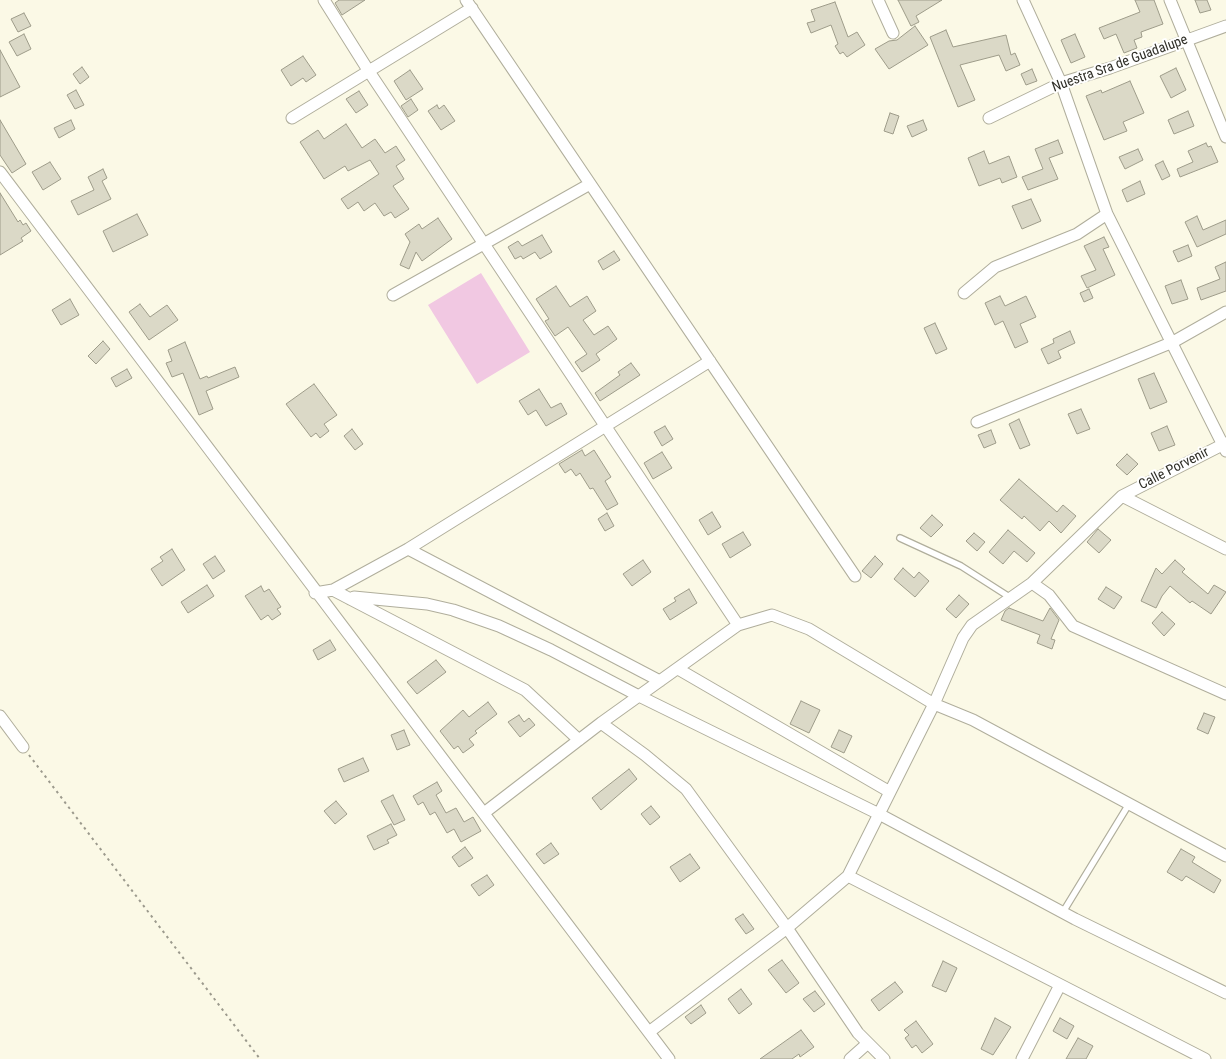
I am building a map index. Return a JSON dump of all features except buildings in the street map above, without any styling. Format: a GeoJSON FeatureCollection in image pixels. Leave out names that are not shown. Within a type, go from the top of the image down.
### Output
{"type":"FeatureCollection","features":[{"type":"Feature","properties":{"kind":"street"},"geometry":{"type":"LineString","coordinates":[[324,0],[368,70],[738,625]]}},
{"type":"Feature","properties":{"kind":"street"},"geometry":{"type":"LineString","coordinates":[[878,0],[892,33]]}},
{"type":"Feature","properties":{"kind":"street"},"geometry":{"type":"LineString","coordinates":[[1022,0],[1061,83],[1107,214],[1225,446]]}},
{"type":"Feature","properties":{"kind":"street"},"geometry":{"type":"LineString","coordinates":[[1170,0],[1226,137]]}},
{"type":"Feature","properties":{"kind":"street"},"geometry":{"type":"LineString","coordinates":[[292,118],[469,4],[855,576]]}},
{"type":"Feature","properties":{"kind":"street","name":"Nuestra Sra de Guadalupe"},"geometry":{"type":"LineString","coordinates":[[989,118],[1061,83],[1110,68],[1226,26]]}},
{"type":"Feature","properties":{"kind":"street"},"geometry":{"type":"LineString","coordinates":[[0,172],[315,593],[669,1059]]}},
{"type":"Feature","properties":{"kind":"street"},"geometry":{"type":"LineString","coordinates":[[393,295],[590,184]]}},
{"type":"Feature","properties":{"kind":"street"},"geometry":{"type":"LineString","coordinates":[[964,293],[995,267],[1077,234],[1107,214]]}},
{"type":"Feature","properties":{"kind":"street"},"geometry":{"type":"LineString","coordinates":[[977,422],[1173,342],[1226,312]]}},
{"type":"Feature","properties":{"kind":"street"},"geometry":{"type":"LineString","coordinates":[[315,593],[333,590],[408,549],[710,361]]}},
{"type":"Feature","properties":{"kind":"street","name":"Calle Porvenir"},"geometry":{"type":"LineString","coordinates":[[848,876],[934,704],[963,638],[972,625],[1032,583],[1122,496],[1225,446]]}},
{"type":"Feature","properties":{"kind":"street"},"geometry":{"type":"LineString","coordinates":[[1122,496],[1226,549]]}},
{"type":"Feature","properties":{"kind":"street"},"geometry":{"type":"LineString","coordinates":[[408,549],[660,681]]}},
{"type":"Feature","properties":{"kind":"street"},"geometry":{"type":"LineString","coordinates":[[1032,583],[1049,595],[1072,626],[1226,694]]}},
{"type":"Feature","properties":{"kind":"street"},"geometry":{"type":"LineString","coordinates":[[333,590],[526,690],[579,740]]}},
{"type":"Feature","properties":{"kind":"street"},"geometry":{"type":"LineString","coordinates":[[350,599],[354,597],[427,604],[453,610],[499,626],[551,650],[639,696],[879,814],[1062,912],[1226,993]]}},
{"type":"Feature","properties":{"kind":"street"},"geometry":{"type":"LineString","coordinates":[[484,813],[601,723],[738,625],[772,615],[809,628],[934,704],[973,720],[1226,856]]}},
{"type":"Feature","properties":{"kind":"street"},"geometry":{"type":"LineString","coordinates":[[678,669],[890,792]]}},
{"type":"Feature","properties":{"kind":"street"},"geometry":{"type":"LineString","coordinates":[[0,716],[23,747]]}},
{"type":"Feature","properties":{"kind":"street"},"geometry":{"type":"LineString","coordinates":[[601,723],[645,755],[686,789],[787,928],[858,1033],[884,1059]]}},
{"type":"Feature","properties":{"kind":"street"},"geometry":{"type":"LineString","coordinates":[[649,1032],[787,928],[848,876],[1205,1059]]}},
{"type":"Feature","properties":{"kind":"street"},"geometry":{"type":"LineString","coordinates":[[1022,1059],[1060,985]]}},
{"type":"Feature","properties":{"kind":"street"},"geometry":{"type":"LineString","coordinates":[[850,1059],[868,1043]]}},
{"type":"Feature","properties":{"kind":"lane"},"geometry":{"type":"LineString","coordinates":[[900,538],[961,566],[1011,598]]}},
{"type":"Feature","properties":{"kind":"lane"},"geometry":{"type":"LineString","coordinates":[[1062,912],[1129,804]]}},
{"type":"Feature","properties":{"kind":"path"},"geometry":{"type":"LineString","coordinates":[[23,747],[260,1059]]}},
{"type":"Feature","properties":{"kind":"shaded area"},"geometry":{"type":"Polygon","coordinates":[[[481,273],[530,352],[477,384],[428,305],[481,273]]]}}]}
